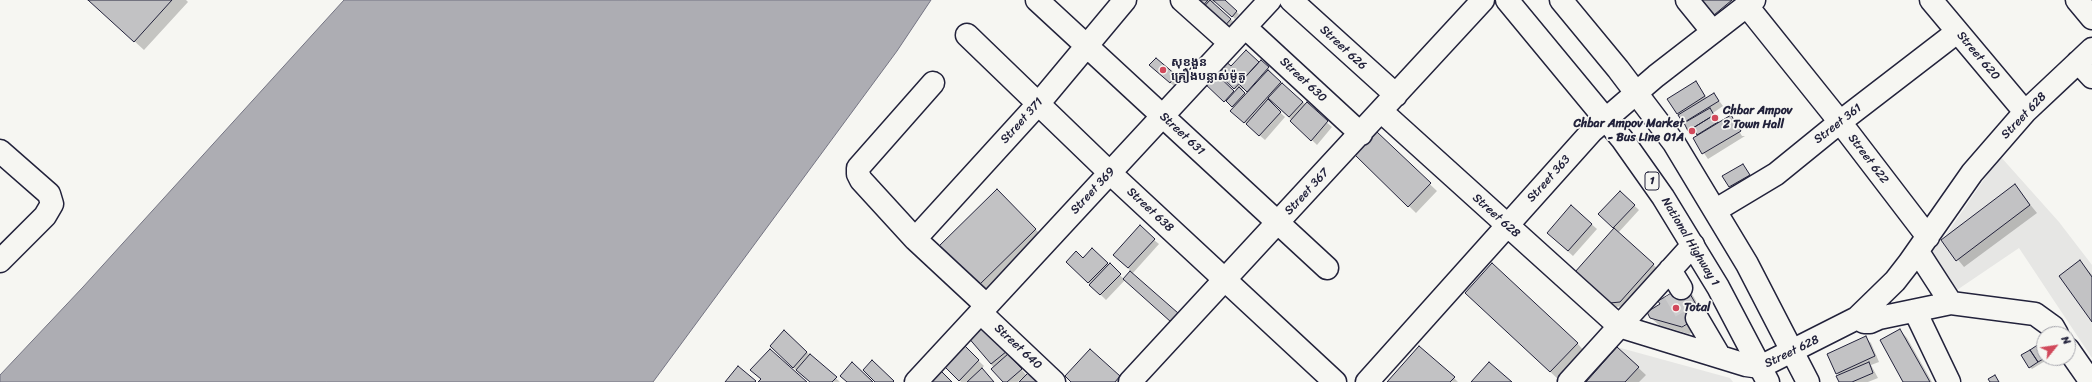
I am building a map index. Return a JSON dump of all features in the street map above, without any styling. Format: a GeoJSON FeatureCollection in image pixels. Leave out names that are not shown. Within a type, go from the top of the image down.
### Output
{"type":"FeatureCollection","features":[{"type":"Feature","properties":{"kind":"main road","name":"Street 631"},"geometry":{"type":"LineString","coordinates":[[1037,0],[1327,268]]}},
{"type":"Feature","properties":{"kind":"main road","name":"Street 371"},"geometry":{"type":"LineString","coordinates":[[915,239],[1039,103],[1125,0]]}},
{"type":"Feature","properties":{"kind":"main road"},"geometry":{"type":"LineString","coordinates":[[1182,0],[1230,43]]}},
{"type":"Feature","properties":{"kind":"main road","name":"Street 369"},"geometry":{"type":"LineString","coordinates":[[916,382],[1270,0]]}},
{"type":"Feature","properties":{"kind":"main road","name":"Street 626"},"geometry":{"type":"LineString","coordinates":[[1291,0],[1388,103]]}},
{"type":"Feature","properties":{"kind":"main road","name":"Street 367"},"geometry":{"type":"LineString","coordinates":[[1130,382],[1361,134],[1483,0]]}},
{"type":"Feature","properties":{"kind":"main road","name":"National Highway 1"},"geometry":{"type":"LineString","coordinates":[[1507,0],[1606,119],[1663,197],[1693,245],[1764,375]]}},
{"type":"Feature","properties":{"kind":"main road"},"geometry":{"type":"LineString","coordinates":[[1561,0],[1637,93],[1674,143],[1716,210],[1751,271],[1808,382]]}},
{"type":"Feature","properties":{"kind":"main road"},"geometry":{"type":"LineString","coordinates":[[1687,0],[1713,32]]}},
{"type":"Feature","properties":{"kind":"main road","name":"Street 620"},"geometry":{"type":"LineString","coordinates":[[1931,0],[2025,112]]}},
{"type":"Feature","properties":{"kind":"main road"},"geometry":{"type":"LineString","coordinates":[[2077,0],[2092,18]]}},
{"type":"Feature","properties":{"kind":"main road","name":"Street 363"},"geometry":{"type":"LineString","coordinates":[[1368,382],[1506,225],[1592,131],[1750,3]]}},
{"type":"Feature","properties":{"kind":"main road","name":"Street 622"},"geometry":{"type":"LineString","coordinates":[[1750,3],[1840,122],[1923,244],[1951,303]]}},
{"type":"Feature","properties":{"kind":"main road","name":"Street 630"},"geometry":{"type":"LineString","coordinates":[[1245,27],[1361,134]]}},
{"type":"Feature","properties":{"kind":"main road","name":"Street 361"},"geometry":{"type":"LineString","coordinates":[[1716,210],[1776,174],[1840,122],[1957,32]]}},
{"type":"Feature","properties":{"kind":"main road","name":"Street 638"},"geometry":{"type":"LineString","coordinates":[[967,35],[1110,173],[1335,382]]}},
{"type":"Feature","properties":{"kind":"main road","name":"Street 628"},"geometry":{"type":"LineString","coordinates":[[1388,103],[1506,225],[1619,326],[1714,355],[1764,375],[1793,351],[1858,318],[1895,280],[1923,244],[1972,173],[2025,112],[2087,63]]}},
{"type":"Feature","properties":{"kind":"main road","name":"Street 640"},"geometry":{"type":"LineString","coordinates":[[933,83],[858,168],[861,180],[915,239],[1054,382]]}},
{"type":"Feature","properties":{"kind":"main road"},"geometry":{"type":"LineString","coordinates":[[0,151],[49,194],[52,204],[45,216],[0,261]]}},
{"type":"Feature","properties":{"kind":"main road"},"geometry":{"type":"LineString","coordinates":[[1569,382],[1619,326],[1673,281],[1693,245]]}},
{"type":"Feature","properties":{"kind":"main road"},"geometry":{"type":"LineString","coordinates":[[1858,318],[1864,322],[1870,322],[1879,318],[1951,303],[2035,314],[2051,326]]}},
{"type":"Feature","properties":{"kind":"main road"},"geometry":{"type":"LineString","coordinates":[[1915,310],[1949,382]]}},
{"type":"Feature","properties":{"kind":"main road"},"geometry":{"type":"LineString","coordinates":[[1694,320],[1714,355]]}},
{"type":"Feature","properties":{"kind":"main road"},"geometry":{"type":"LineString","coordinates":[[2076,361],[2091,382]]}},
{"type":"Feature","properties":{"kind":"shaded area"},"geometry":{"type":"Polygon","coordinates":[[[344,0],[931,0],[897,51],[653,382],[0,382],[0,375],[83,287],[344,0]]]}},
{"type":"Feature","properties":{"kind":"shaded area"},"geometry":{"type":"Polygon","coordinates":[[[2000,156],[2059,222],[2092,265],[2092,358],[2076,334],[2076,326],[2071,326],[2019,248],[1954,292],[1928,256],[1946,235],[2000,156]]]}},
{"type":"Feature","properties":{"kind":"shaded area"},"geometry":{"type":"Polygon","coordinates":[[[1617,347],[1730,378],[1733,382],[1586,382],[1617,347]]]}},
{"type":"Feature","properties":{"kind":"building"},"geometry":{"type":"Polygon","coordinates":[[[88,0],[172,0],[134,42],[88,0]]]}},
{"type":"Feature","properties":{"kind":"building"},"geometry":{"type":"Polygon","coordinates":[[[1195,0],[1208,0],[1198,11],[1195,0]]]}},
{"type":"Feature","properties":{"kind":"building"},"geometry":{"type":"Polygon","coordinates":[[[1210,0],[1231,19],[1221,30],[1200,11],[1210,0]]]}},
{"type":"Feature","properties":{"kind":"building"},"geometry":{"type":"Polygon","coordinates":[[[1213,0],[1225,0],[1237,11],[1232,17],[1213,0]]]}},
{"type":"Feature","properties":{"kind":"building"},"geometry":{"type":"Polygon","coordinates":[[[1702,0],[1732,0],[1714,15],[1702,0]]]}},
{"type":"Feature","properties":{"kind":"building"},"geometry":{"type":"Polygon","coordinates":[[[1246,50],[1259,62],[1234,89],[1214,70],[1224,60],[1231,66],[1246,50]]]}},
{"type":"Feature","properties":{"kind":"building","name":"សុខងួន គ្រឿងបន្លាស់ម៉ូតូ"},"geometry":{"type":"Polygon","coordinates":[[[1156,58],[1176,75],[1170,83],[1149,65],[1156,58]]]}},
{"type":"Feature","properties":{"kind":"building"},"geometry":{"type":"Polygon","coordinates":[[[1261,60],[1269,67],[1247,92],[1239,84],[1261,60]]]}},
{"type":"Feature","properties":{"kind":"building"},"geometry":{"type":"Polygon","coordinates":[[[1268,70],[1281,82],[1244,123],[1230,111],[1268,70]]]}},
{"type":"Feature","properties":{"kind":"building"},"geometry":{"type":"Polygon","coordinates":[[[1213,71],[1234,91],[1224,102],[1203,82],[1213,71]]]}},
{"type":"Feature","properties":{"kind":"building"},"geometry":{"type":"Polygon","coordinates":[[[1696,81],[1705,96],[1677,114],[1667,99],[1696,81]]]}},
{"type":"Feature","properties":{"kind":"building"},"geometry":{"type":"Polygon","coordinates":[[[1282,83],[1303,102],[1289,117],[1268,98],[1282,83]]]}},
{"type":"Feature","properties":{"kind":"building"},"geometry":{"type":"Polygon","coordinates":[[[1239,87],[1245,93],[1232,107],[1226,101],[1239,87]]]}},
{"type":"Feature","properties":{"kind":"building"},"geometry":{"type":"Polygon","coordinates":[[[1714,93],[1719,101],[1683,123],[1678,115],[1714,93]]]}},
{"type":"Feature","properties":{"kind":"building"},"geometry":{"type":"Polygon","coordinates":[[[1268,99],[1281,112],[1259,136],[1246,124],[1268,99]]]}},
{"type":"Feature","properties":{"kind":"building"},"geometry":{"type":"Polygon","coordinates":[[[1307,102],[1328,121],[1311,141],[1290,121],[1307,102]]]}},
{"type":"Feature","properties":{"kind":"building"},"geometry":{"type":"Polygon","coordinates":[[[1710,108],[1714,115],[1688,131],[1684,123],[1710,108]]]}},
{"type":"Feature","properties":{"kind":"building"},"geometry":{"type":"Polygon","coordinates":[[[1714,115],[1718,122],[1697,135],[1693,128],[1714,115]]]}},
{"type":"Feature","properties":{"kind":"building"},"geometry":{"type":"Polygon","coordinates":[[[1731,115],[1741,131],[1702,154],[1693,138],[1731,115]]]}},
{"type":"Feature","properties":{"kind":"building"},"geometry":{"type":"Polygon","coordinates":[[[1377,132],[1431,183],[1408,207],[1355,155],[1377,132]]]}},
{"type":"Feature","properties":{"kind":"building"},"geometry":{"type":"Polygon","coordinates":[[[1743,164],[1750,175],[1729,187],[1722,176],[1743,164]]]}},
{"type":"Feature","properties":{"kind":"building"},"geometry":{"type":"Polygon","coordinates":[[[2015,184],[2030,205],[1956,261],[1941,240],[2015,184]]]}},
{"type":"Feature","properties":{"kind":"building"},"geometry":{"type":"Polygon","coordinates":[[[997,189],[1036,229],[975,289],[936,249],[997,189]]]}},
{"type":"Feature","properties":{"kind":"building"},"geometry":{"type":"Polygon","coordinates":[[[1620,191],[1635,205],[1613,228],[1598,214],[1620,191]]]}},
{"type":"Feature","properties":{"kind":"building"},"geometry":{"type":"Polygon","coordinates":[[[1571,205],[1592,224],[1568,251],[1547,233],[1571,205]]]}},
{"type":"Feature","properties":{"kind":"building"},"geometry":{"type":"Polygon","coordinates":[[[1140,225],[1155,239],[1128,268],[1113,255],[1140,225]]]}},
{"type":"Feature","properties":{"kind":"building"},"geometry":{"type":"Polygon","coordinates":[[[1614,228],[1654,264],[1620,302],[1610,303],[1575,272],[1614,228]]]}},
{"type":"Feature","properties":{"kind":"building"},"geometry":{"type":"Polygon","coordinates":[[[1092,248],[1108,263],[1088,283],[1066,262],[1076,251],[1083,258],[1092,248]]]}},
{"type":"Feature","properties":{"kind":"building"},"geometry":{"type":"Polygon","coordinates":[[[2080,260],[2092,277],[2092,322],[2059,276],[2080,260]]]}},
{"type":"Feature","properties":{"kind":"building"},"geometry":{"type":"Polygon","coordinates":[[[1110,263],[1121,274],[1100,295],[1089,285],[1110,263]]]}},
{"type":"Feature","properties":{"kind":"building"},"geometry":{"type":"Polygon","coordinates":[[[1492,263],[1578,343],[1550,372],[1465,293],[1492,263]]]}},
{"type":"Feature","properties":{"kind":"building"},"geometry":{"type":"Polygon","coordinates":[[[1130,271],[1178,313],[1171,322],[1123,279],[1130,271]]]}},
{"type":"Feature","properties":{"kind":"building","name":"Total"},"geometry":{"type":"Polygon","coordinates":[[[1685,285],[1702,315],[1682,327],[1650,318],[1647,312],[1660,304],[1658,301],[1685,285]]]}},
{"type":"Feature","properties":{"kind":"building"},"geometry":{"type":"Polygon","coordinates":[[[983,323],[1007,351],[991,364],[967,336],[983,323]]]}},
{"type":"Feature","properties":{"kind":"building"},"geometry":{"type":"Polygon","coordinates":[[[1900,329],[1930,382],[1903,382],[1880,340],[1900,329]]]}},
{"type":"Feature","properties":{"kind":"building"},"geometry":{"type":"Polygon","coordinates":[[[784,330],[807,352],[793,368],[770,346],[784,330]]]}},
{"type":"Feature","properties":{"kind":"building"},"geometry":{"type":"Polygon","coordinates":[[[1866,336],[1875,356],[1836,374],[1827,354],[1866,336]]]}},
{"type":"Feature","properties":{"kind":"building"},"geometry":{"type":"Polygon","coordinates":[[[962,343],[979,360],[959,381],[942,364],[962,343]]]}},
{"type":"Feature","properties":{"kind":"building"},"geometry":{"type":"Polygon","coordinates":[[[1419,346],[1455,377],[1450,382],[1387,382],[1419,346]]]}},
{"type":"Feature","properties":{"kind":"building"},"geometry":{"type":"Polygon","coordinates":[[[2036,346],[2036,359],[2030,350],[2036,346]]]}},
{"type":"Feature","properties":{"kind":"building"},"geometry":{"type":"Polygon","coordinates":[[[1617,347],[1639,367],[1625,382],[1586,382],[1617,347]]]}},
{"type":"Feature","properties":{"kind":"building"},"geometry":{"type":"Polygon","coordinates":[[[770,349],[807,382],[758,382],[761,379],[750,370],[770,349]]]}},
{"type":"Feature","properties":{"kind":"building"},"geometry":{"type":"Polygon","coordinates":[[[1090,349],[1120,376],[1115,382],[1071,382],[1065,376],[1090,349]]]}},
{"type":"Feature","properties":{"kind":"building"},"geometry":{"type":"Polygon","coordinates":[[[2030,350],[2036,359],[2036,363],[2029,368],[2021,355],[2030,350]]]}},
{"type":"Feature","properties":{"kind":"building"},"geometry":{"type":"Polygon","coordinates":[[[810,354],[837,377],[832,382],[810,382],[796,370],[810,354]]]}},
{"type":"Feature","properties":{"kind":"building"},"geometry":{"type":"Polygon","coordinates":[[[1008,354],[1022,369],[1007,382],[1003,382],[991,369],[1008,354]]]}},
{"type":"Feature","properties":{"kind":"building"},"geometry":{"type":"Polygon","coordinates":[[[872,360],[894,381],[893,382],[875,382],[863,370],[872,360]]]}},
{"type":"Feature","properties":{"kind":"building"},"geometry":{"type":"Polygon","coordinates":[[[852,362],[873,382],[847,382],[840,376],[852,362]]]}},
{"type":"Feature","properties":{"kind":"building"},"geometry":{"type":"Polygon","coordinates":[[[1489,362],[1497,369],[1512,382],[1471,382],[1489,362]]]}},
{"type":"Feature","properties":{"kind":"building"},"geometry":{"type":"Polygon","coordinates":[[[1869,362],[1873,373],[1852,382],[1839,382],[1836,376],[1869,362]]]}},
{"type":"Feature","properties":{"kind":"building"},"geometry":{"type":"Polygon","coordinates":[[[738,366],[756,381],[725,382],[738,366]]]}},
{"type":"Feature","properties":{"kind":"building"},"geometry":{"type":"Polygon","coordinates":[[[982,368],[994,382],[967,382],[982,368]]]}},
{"type":"Feature","properties":{"kind":"building"},"geometry":{"type":"Polygon","coordinates":[[[939,369],[952,382],[925,382],[939,369]]]}},
{"type":"Feature","properties":{"kind":"building"},"geometry":{"type":"Polygon","coordinates":[[[1029,372],[1039,382],[1019,382],[1029,372]]]}},
{"type":"Feature","properties":{"kind":"building"},"geometry":{"type":"Polygon","coordinates":[[[1995,375],[1999,382],[1990,382],[1988,379],[1995,375]]]}},
{"type":"Feature","properties":{"kind":"tunnel"},"geometry":{"type":"LineString","coordinates":[[1674,292],[1691,321]]}},
{"type":"Feature","properties":{"kind":"place","name":"សុខងួន គ្រឿងបន្លាស់ម៉ូតូ"},"geometry":{"type":"Point","coordinates":[1163,70]}},
{"type":"Feature","properties":{"kind":"place","name":"Chbar Ampov 2 Town Hall"},"geometry":{"type":"Point","coordinates":[1715,118]}},
{"type":"Feature","properties":{"kind":"place","name":"Chbar Ampov Market - Bus Line 01A"},"geometry":{"type":"Point","coordinates":[1692,131]}},
{"type":"Feature","properties":{"kind":"place","name":"Total"},"geometry":{"type":"Point","coordinates":[1676,308]}}]}
